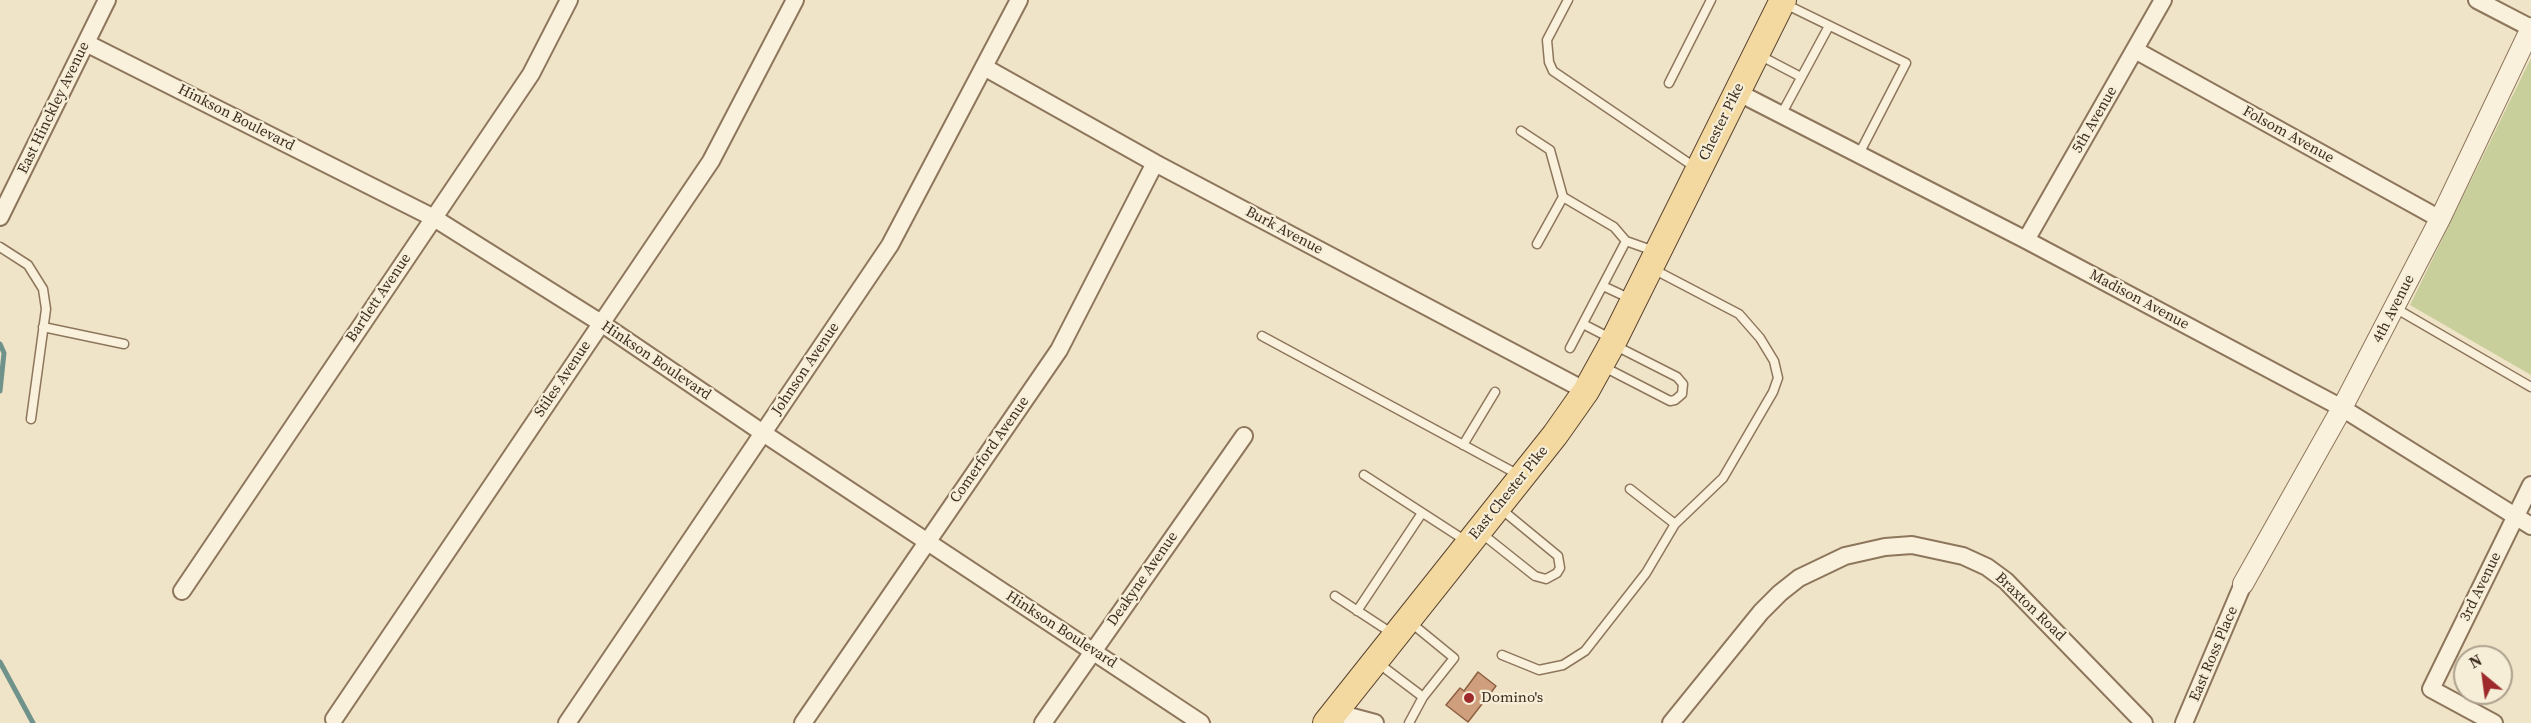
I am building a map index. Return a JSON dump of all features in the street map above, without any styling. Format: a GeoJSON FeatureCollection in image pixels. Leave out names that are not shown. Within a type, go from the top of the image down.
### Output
{"type":"FeatureCollection","features":[{"type":"Feature","properties":{"kind":"main road","name":"Chester Pike"},"geometry":{"type":"LineString","coordinates":[[1656,255],[1783,1]]}},
{"type":"Feature","properties":{"kind":"main road","name":"East Chester Pike"},"geometry":{"type":"LineString","coordinates":[[1333,719],[1376,660],[1522,477],[1586,391],[1656,255]]}},
{"type":"Feature","properties":{"kind":"street","name":"East Hinckley Avenue"},"geometry":{"type":"LineString","coordinates":[[0,217],[107,0]]}},
{"type":"Feature","properties":{"kind":"street","name":"Bartlett Avenue"},"geometry":{"type":"LineString","coordinates":[[182,591],[531,74],[569,0]]}},
{"type":"Feature","properties":{"kind":"street","name":"Stiles Avenue"},"geometry":{"type":"LineString","coordinates":[[334,719],[711,161],[795,0]]}},
{"type":"Feature","properties":{"kind":"street","name":"Johnson Avenue"},"geometry":{"type":"LineString","coordinates":[[567,723],[890,245],[1019,0]]}},
{"type":"Feature","properties":{"kind":"street","name":"5th Avenue"},"geometry":{"type":"LineString","coordinates":[[2026,240],[2163,0]]}},
{"type":"Feature","properties":{"kind":"street"},"geometry":{"type":"LineString","coordinates":[[2476,0],[2531,28]]}},
{"type":"Feature","properties":{"kind":"street","name":"4th Avenue"},"geometry":{"type":"LineString","coordinates":[[2243,584],[2342,408],[2394,308],[2440,219],[2531,28]]}},
{"type":"Feature","properties":{"kind":"street","name":"Hinkson Boulevard"},"geometry":{"type":"LineString","coordinates":[[86,43],[434,218],[601,323],[1201,723]]}},
{"type":"Feature","properties":{"kind":"street","name":"Folsom Avenue"},"geometry":{"type":"LineString","coordinates":[[2135,50],[2440,219]]}},
{"type":"Feature","properties":{"kind":"street","name":"Burk Avenue"},"geometry":{"type":"LineString","coordinates":[[984,67],[1155,163],[1586,391]]}},
{"type":"Feature","properties":{"kind":"street","name":"Madison Avenue"},"geometry":{"type":"LineString","coordinates":[[1737,92],[2026,240],[2342,408],[2531,526]]}},
{"type":"Feature","properties":{"kind":"street","name":"Comerford Avenue"},"geometry":{"type":"LineString","coordinates":[[803,723],[1059,350],[1155,163]]}},
{"type":"Feature","properties":{"kind":"street","name":"Deakyne Avenue"},"geometry":{"type":"LineString","coordinates":[[1043,723],[1244,436]]}},
{"type":"Feature","properties":{"kind":"street","name":"3rd Avenue"},"geometry":{"type":"LineString","coordinates":[[2494,723],[2431,689],[2531,485]]}},
{"type":"Feature","properties":{"kind":"street","name":"Braxton Road"},"geometry":{"type":"LineString","coordinates":[[1671,723],[1761,612],[1780,593],[1799,579],[1845,556],[1885,547],[1912,546],[1963,556],[1987,567],[2006,581],[2144,723]]}},
{"type":"Feature","properties":{"kind":"street","name":"East Ross Place"},"geometry":{"type":"LineString","coordinates":[[2184,723],[2243,584]]}},
{"type":"Feature","properties":{"kind":"street"},"geometry":{"type":"LineString","coordinates":[[1333,719],[1375,723]]}},
{"type":"Feature","properties":{"kind":"lane"},"geometry":{"type":"LineString","coordinates":[[1568,0],[1547,40],[1549,62],[1553,71],[1699,170]]}},
{"type":"Feature","properties":{"kind":"lane"},"geometry":{"type":"LineString","coordinates":[[1669,83],[1711,0]]}},
{"type":"Feature","properties":{"kind":"lane"},"geometry":{"type":"LineString","coordinates":[[1783,1],[1906,63],[1859,154]]}},
{"type":"Feature","properties":{"kind":"lane"},"geometry":{"type":"LineString","coordinates":[[1781,115],[1829,26]]}},
{"type":"Feature","properties":{"kind":"lane"},"geometry":{"type":"LineString","coordinates":[[1757,54],[1801,77]]}},
{"type":"Feature","properties":{"kind":"lane"},"geometry":{"type":"LineString","coordinates":[[1502,655],[1539,670],[1563,665],[1585,651],[1646,573],[1675,524],[1723,478],[1773,392],[1778,378],[1774,361],[1760,338],[1739,314],[1656,255],[1626,241],[1614,227],[1563,196],[1550,150],[1521,131]]}},
{"type":"Feature","properties":{"kind":"lane"},"geometry":{"type":"LineString","coordinates":[[1537,244],[1563,196]]}},
{"type":"Feature","properties":{"kind":"lane"},"geometry":{"type":"LineString","coordinates":[[1570,348],[1626,241]]}},
{"type":"Feature","properties":{"kind":"lane"},"geometry":{"type":"LineString","coordinates":[[0,247],[28,265],[43,289],[46,309],[32,419]]}},
{"type":"Feature","properties":{"kind":"lane"},"geometry":{"type":"LineString","coordinates":[[1603,286],[1634,300]]}},
{"type":"Feature","properties":{"kind":"lane"},"geometry":{"type":"LineString","coordinates":[[2394,308],[2531,387]]}},
{"type":"Feature","properties":{"kind":"lane"},"geometry":{"type":"LineString","coordinates":[[1582,324],[1609,350],[1670,401],[1679,398],[1682,394],[1683,384],[1677,377],[1609,350]]}},
{"type":"Feature","properties":{"kind":"lane"},"geometry":{"type":"LineString","coordinates":[[43,327],[124,344]]}},
{"type":"Feature","properties":{"kind":"lane"},"geometry":{"type":"LineString","coordinates":[[1262,336],[1522,477]]}},
{"type":"Feature","properties":{"kind":"lane"},"geometry":{"type":"LineString","coordinates":[[1463,445],[1495,392]]}},
{"type":"Feature","properties":{"kind":"lane"},"geometry":{"type":"LineString","coordinates":[[1364,476],[1422,513],[1474,537],[1535,576],[1546,579],[1557,573],[1560,562],[1554,551],[1498,507]]}},
{"type":"Feature","properties":{"kind":"lane"},"geometry":{"type":"LineString","coordinates":[[1630,489],[1675,524]]}},
{"type":"Feature","properties":{"kind":"lane"},"geometry":{"type":"LineString","coordinates":[[1357,610],[1422,513]]}},
{"type":"Feature","properties":{"kind":"lane"},"geometry":{"type":"LineString","coordinates":[[1335,596],[1357,610],[1402,628],[1454,658],[1423,697],[1409,723]]}},
{"type":"Feature","properties":{"kind":"lane"},"geometry":{"type":"LineString","coordinates":[[1376,660],[1423,697]]}},
{"type":"Feature","properties":{"kind":"green space"},"geometry":{"type":"Polygon","coordinates":[[[2531,58],[2531,375],[2410,305],[2531,58]]]}},
{"type":"Feature","properties":{"kind":"building","name":"Domino's"},"geometry":{"type":"Polygon","coordinates":[[[1478,672],[1496,686],[1468,722],[1446,705],[1460,688],[1464,691],[1478,672]]]}},
{"type":"Feature","properties":{"kind":"waterway"},"geometry":{"type":"LineString","coordinates":[[0,344],[4,353],[0,391]]}},
{"type":"Feature","properties":{"kind":"waterway"},"geometry":{"type":"LineString","coordinates":[[0,662],[33,723]]}},
{"type":"Feature","properties":{"kind":"place","name":"Domino's"},"geometry":{"type":"Point","coordinates":[1469,698]}}]}
